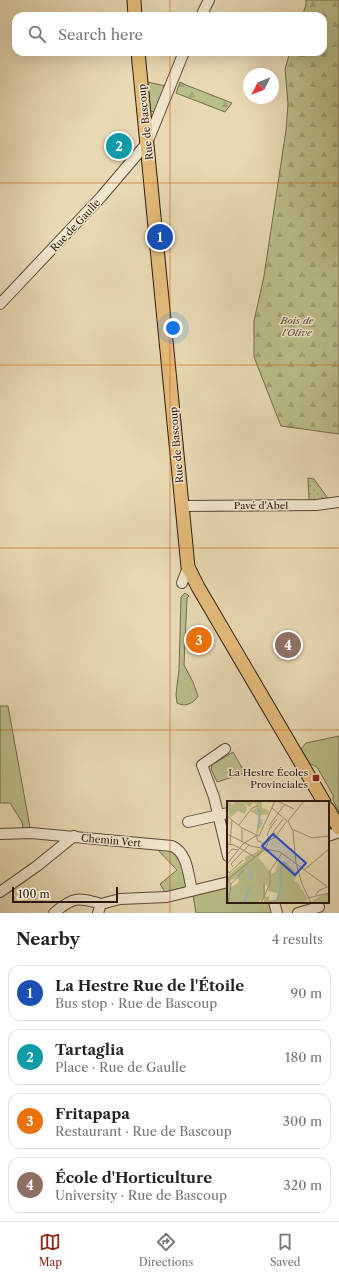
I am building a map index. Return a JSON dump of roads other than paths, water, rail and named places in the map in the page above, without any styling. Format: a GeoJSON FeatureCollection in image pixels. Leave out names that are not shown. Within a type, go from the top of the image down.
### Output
{"type":"FeatureCollection","features":[{"type":"Feature","properties":{"kind":"main road"},"geometry":{"type":"LineString","coordinates":[[134,0],[135,12]]}},
{"type":"Feature","properties":{"kind":"main road","name":"Rue de Bascoup"},"geometry":{"type":"LineString","coordinates":[[138,56],[188,566],[198,587],[323,801]]}},
{"type":"Feature","properties":{"kind":"main road"},"geometry":{"type":"LineString","coordinates":[[329,811],[339,828]]}},
{"type":"Feature","properties":{"kind":"street"},"geometry":{"type":"LineString","coordinates":[[203,12],[209,0]]}},
{"type":"Feature","properties":{"kind":"street","name":"Rue de Gaulle"},"geometry":{"type":"LineString","coordinates":[[0,304],[101,197],[147,144],[182,56]]}},
{"type":"Feature","properties":{"kind":"street","name":"Pavé d'Abel"},"geometry":{"type":"LineString","coordinates":[[182,506],[316,505],[339,502]]}},
{"type":"Feature","properties":{"kind":"street"},"geometry":{"type":"LineString","coordinates":[[182,583],[188,566]]}},
{"type":"Feature","properties":{"kind":"street"},"geometry":{"type":"LineString","coordinates":[[225,749],[202,765],[214,797],[227,852]]}},
{"type":"Feature","properties":{"kind":"street"},"geometry":{"type":"LineString","coordinates":[[188,822],[227,813]]}},
{"type":"Feature","properties":{"kind":"street"},"geometry":{"type":"LineString","coordinates":[[329,836],[339,832]]}},
{"type":"Feature","properties":{"kind":"street","name":"Chemin Vert"},"geometry":{"type":"LineString","coordinates":[[0,834],[24,833],[74,836],[175,848],[184,858],[192,890]]}},
{"type":"Feature","properties":{"kind":"street"},"geometry":{"type":"LineString","coordinates":[[0,892],[37,866],[74,836]]}},
{"type":"Feature","properties":{"kind":"street"},"geometry":{"type":"LineString","coordinates":[[94,913],[120,899],[166,897],[227,882]]}},
{"type":"Feature","properties":{"kind":"street"},"geometry":{"type":"LineString","coordinates":[[54,913],[73,900],[84,899],[99,910]]}},
{"type":"Feature","properties":{"kind":"street"},"geometry":{"type":"LineString","coordinates":[[274,903],[277,913]]}},
{"type":"Feature","properties":{"kind":"street"},"geometry":{"type":"LineString","coordinates":[[298,913],[319,907]]}},
{"type":"Feature","properties":{"kind":"place","name":"Tartaglia"},"geometry":{"type":"Point","coordinates":[119,146]}},
{"type":"Feature","properties":{"kind":"place","name":"La Hestre Rue de l'Étoile"},"geometry":{"type":"Point","coordinates":[160,237]}},
{"type":"Feature","properties":{"kind":"place","name":"Fritapapa"},"geometry":{"type":"Point","coordinates":[199,640]}},
{"type":"Feature","properties":{"kind":"place","name":"École d'Horticulture"},"geometry":{"type":"Point","coordinates":[288,645]}},
{"type":"Feature","properties":{"kind":"place","name":"La Hestre Écoles Provinciales"},"geometry":{"type":"Point","coordinates":[316,778]}},
{"type":"Feature","properties":{"kind":"park label","name":"Bois de l'Olive"},"geometry":{"type":"Point","coordinates":[297,326]}}]}
